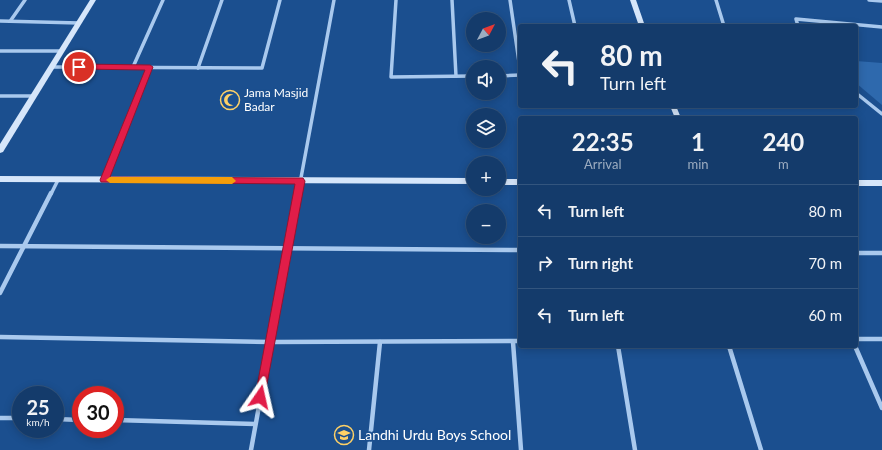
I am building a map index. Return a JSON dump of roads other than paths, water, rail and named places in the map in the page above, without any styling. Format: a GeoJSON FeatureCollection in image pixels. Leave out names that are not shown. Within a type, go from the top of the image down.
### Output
{"type":"FeatureCollection","features":[{"type":"Feature","properties":{"kind":"street"},"geometry":{"type":"LineString","coordinates":[[11,20],[25,0]]}},
{"type":"Feature","properties":{"kind":"street"},"geometry":{"type":"LineString","coordinates":[[0,150],[93,0]]}},
{"type":"Feature","properties":{"kind":"street"},"geometry":{"type":"LineString","coordinates":[[133,67],[163,0]]}},
{"type":"Feature","properties":{"kind":"street"},"geometry":{"type":"LineString","coordinates":[[198,68],[222,0]]}},
{"type":"Feature","properties":{"kind":"street"},"geometry":{"type":"LineString","coordinates":[[52,66],[262,68],[280,0]]}},
{"type":"Feature","properties":{"kind":"street"},"geometry":{"type":"LineString","coordinates":[[251,450],[287,247],[334,0]]}},
{"type":"Feature","properties":{"kind":"street"},"geometry":{"type":"LineString","coordinates":[[396,0],[391,77],[466,76]]}},
{"type":"Feature","properties":{"kind":"street"},"geometry":{"type":"LineString","coordinates":[[452,0],[456,76]]}},
{"type":"Feature","properties":{"kind":"street"},"geometry":{"type":"LineString","coordinates":[[510,0],[518,55]]}},
{"type":"Feature","properties":{"kind":"street"},"geometry":{"type":"LineString","coordinates":[[569,0],[575,24]]}},
{"type":"Feature","properties":{"kind":"street"},"geometry":{"type":"LineString","coordinates":[[633,0],[642,24]]}},
{"type":"Feature","properties":{"kind":"street"},"geometry":{"type":"LineString","coordinates":[[716,0],[723,24]]}},
{"type":"Feature","properties":{"kind":"street"},"geometry":{"type":"LineString","coordinates":[[868,0],[881,1]]}},
{"type":"Feature","properties":{"kind":"street"},"geometry":{"type":"LineString","coordinates":[[797,24],[796,19],[850,24]]}},
{"type":"Feature","properties":{"kind":"street"},"geometry":{"type":"LineString","coordinates":[[0,21],[11,20],[79,23]]}},
{"type":"Feature","properties":{"kind":"street"},"geometry":{"type":"LineString","coordinates":[[858,25],[882,27]]}},
{"type":"Feature","properties":{"kind":"street"},"geometry":{"type":"LineString","coordinates":[[0,51],[62,51]]}},
{"type":"Feature","properties":{"kind":"street"},"geometry":{"type":"LineString","coordinates":[[104,180],[150,67]]}},
{"type":"Feature","properties":{"kind":"street"},"geometry":{"type":"LineString","coordinates":[[506,76],[518,75]]}},
{"type":"Feature","properties":{"kind":"street"},"geometry":{"type":"LineString","coordinates":[[858,95],[882,114]]}},
{"type":"Feature","properties":{"kind":"street"},"geometry":{"type":"LineString","coordinates":[[0,96],[33,96]]}},
{"type":"Feature","properties":{"kind":"street"},"geometry":{"type":"LineString","coordinates":[[0,180],[466,181]]}},
{"type":"Feature","properties":{"kind":"street"},"geometry":{"type":"LineString","coordinates":[[0,293],[58,180]]}},
{"type":"Feature","properties":{"kind":"street"},"geometry":{"type":"LineString","coordinates":[[506,182],[518,182]]}},
{"type":"Feature","properties":{"kind":"street"},"geometry":{"type":"LineString","coordinates":[[858,183],[882,183]]}},
{"type":"Feature","properties":{"kind":"street"},"geometry":{"type":"LineString","coordinates":[[0,246],[287,247],[518,250]]}},
{"type":"Feature","properties":{"kind":"street"},"geometry":{"type":"LineString","coordinates":[[858,253],[882,254]]}},
{"type":"Feature","properties":{"kind":"street"},"geometry":{"type":"LineString","coordinates":[[0,338],[271,342],[518,342]]}},
{"type":"Feature","properties":{"kind":"street"},"geometry":{"type":"LineString","coordinates":[[858,339],[882,339]]}},
{"type":"Feature","properties":{"kind":"street"},"geometry":{"type":"LineString","coordinates":[[369,450],[380,342]]}},
{"type":"Feature","properties":{"kind":"street"},"geometry":{"type":"LineString","coordinates":[[513,342],[521,450]]}},
{"type":"Feature","properties":{"kind":"street"},"geometry":{"type":"LineString","coordinates":[[618,348],[635,450]]}},
{"type":"Feature","properties":{"kind":"street"},"geometry":{"type":"LineString","coordinates":[[730,348],[761,450]]}},
{"type":"Feature","properties":{"kind":"street"},"geometry":{"type":"LineString","coordinates":[[856,348],[882,408]]}},
{"type":"Feature","properties":{"kind":"street"},"geometry":{"type":"LineString","coordinates":[[0,418],[12,418]]}},
{"type":"Feature","properties":{"kind":"street"},"geometry":{"type":"LineString","coordinates":[[124,420],[255,424]]}},
{"type":"Feature","properties":{"kind":"place","name":"Jama Masjid Badar"},"geometry":{"type":"Point","coordinates":[230,100]}},
{"type":"Feature","properties":{"kind":"place","name":"Landhi Urdu Boys School"},"geometry":{"type":"Point","coordinates":[344,435]}}]}
